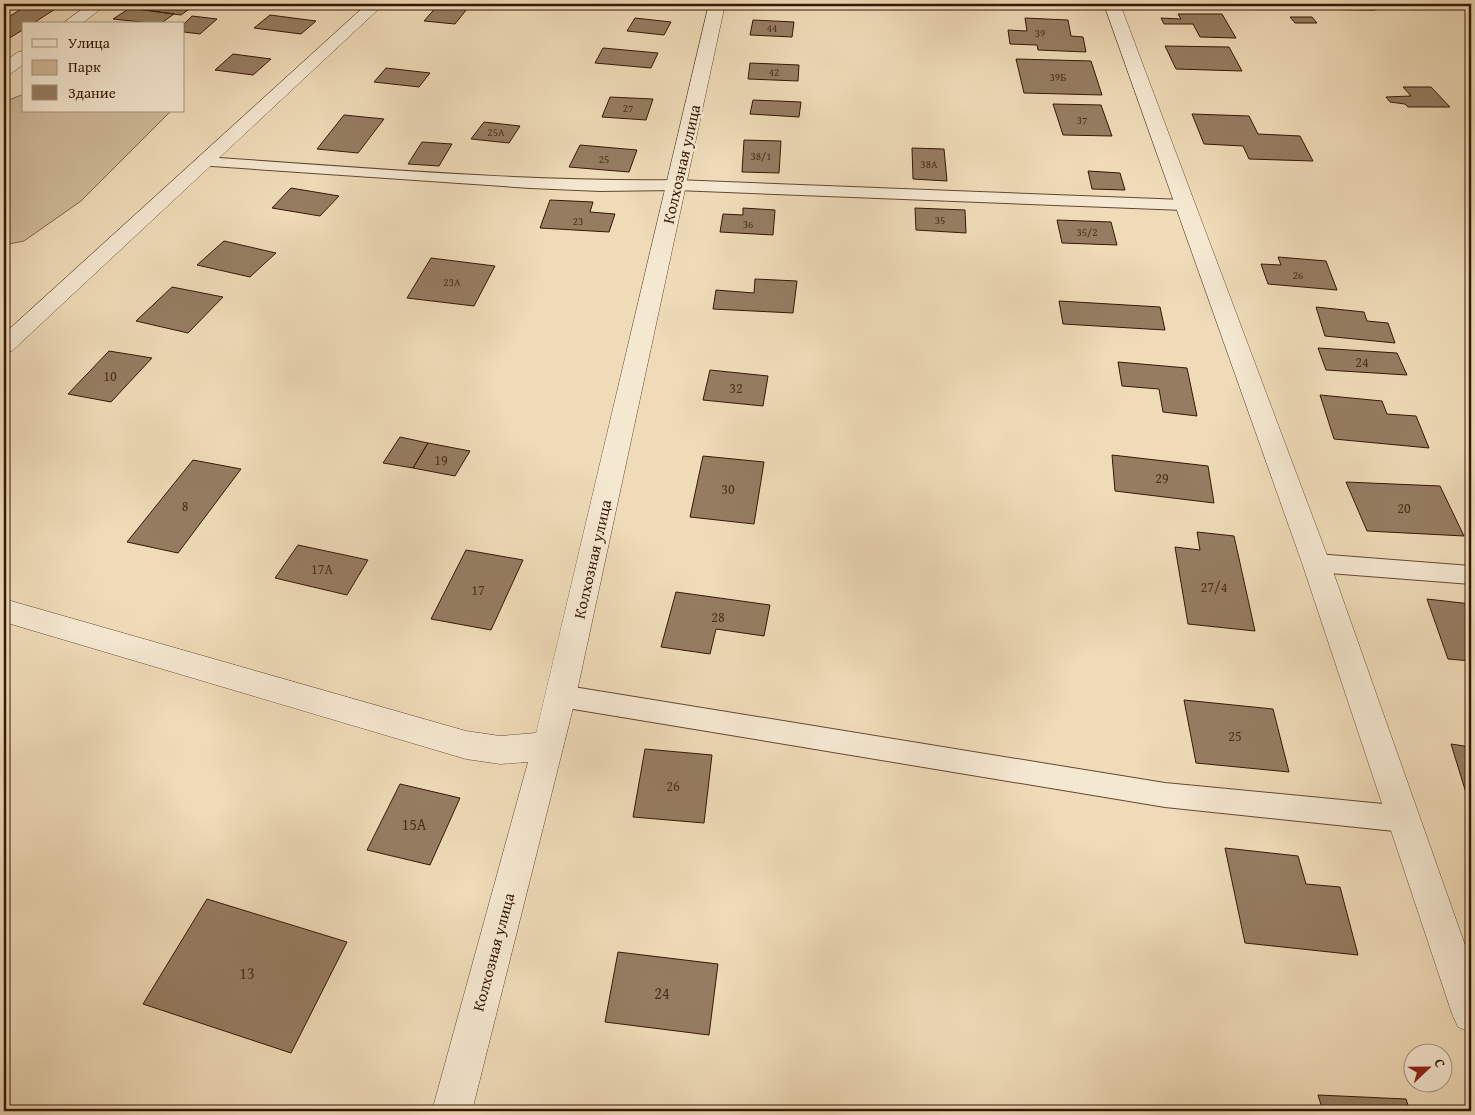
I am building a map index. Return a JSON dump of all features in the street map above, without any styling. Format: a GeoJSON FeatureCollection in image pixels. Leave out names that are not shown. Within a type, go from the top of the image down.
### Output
{"type":"FeatureCollection","features":[{"type":"Feature","properties":{"kind":"street"},"geometry":{"type":"LineString","coordinates":[[73,22],[99,4]]}},
{"type":"Feature","properties":{"kind":"street"},"geometry":{"type":"LineString","coordinates":[[4,346],[376,4]]}},
{"type":"Feature","properties":{"kind":"street","name":"Колхозная улица"},"geometry":{"type":"LineString","coordinates":[[452,1111],[561,696],[717,4]]}},
{"type":"Feature","properties":{"kind":"street"},"geometry":{"type":"LineString","coordinates":[[1112,4],[1184,206],[1316,563],[1471,1014]]}},
{"type":"Feature","properties":{"kind":"street"},"geometry":{"type":"LineString","coordinates":[[4,610],[466,745],[500,750],[547,746]]}},
{"type":"Feature","properties":{"kind":"lane"},"geometry":{"type":"LineString","coordinates":[[203,162],[530,183],[600,186],[676,185],[1184,206]]}},
{"type":"Feature","properties":{"kind":"lane"},"geometry":{"type":"LineString","coordinates":[[1316,563],[1471,575]]}},
{"type":"Feature","properties":{"kind":"lane"},"geometry":{"type":"LineString","coordinates":[[561,696],[1165,795],[1404,819]]}},
{"type":"Feature","properties":{"kind":"green space"},"geometry":{"type":"Polygon","coordinates":[[[22,95],[22,112],[170,112],[81,201],[24,241],[4,245],[4,102],[22,95]]]}},
{"type":"Feature","properties":{"kind":"building"},"geometry":{"type":"Polygon","coordinates":[[[29,4],[63,4],[35,22],[22,22],[22,30],[8,39],[4,39],[4,20],[29,4]]]}},
{"type":"Feature","properties":{"kind":"building"},"geometry":{"type":"Polygon","coordinates":[[[135,4],[196,4],[181,15],[130,8],[135,4]]]}},
{"type":"Feature","properties":{"kind":"building"},"geometry":{"type":"Polygon","coordinates":[[[439,4],[471,4],[455,24],[424,21],[439,4]]]}},
{"type":"Feature","properties":{"kind":"building"},"geometry":{"type":"Polygon","coordinates":[[[1299,4],[1370,4],[1375,10],[1303,9],[1299,4]]]}},
{"type":"Feature","properties":{"kind":"building"},"geometry":{"type":"Polygon","coordinates":[[[130,8],[174,14],[163,22],[113,19],[130,8]]]}},
{"type":"Feature","properties":{"kind":"building"},"geometry":{"type":"Polygon","coordinates":[[[1178,14],[1222,14],[1236,38],[1200,37],[1193,24],[1164,24],[1161,18],[1181,19],[1178,14]]]}},
{"type":"Feature","properties":{"kind":"building"},"geometry":{"type":"Polygon","coordinates":[[[270,15],[316,21],[301,34],[254,28],[270,15]]]}},
{"type":"Feature","properties":{"kind":"building"},"geometry":{"type":"Polygon","coordinates":[[[192,16],[217,19],[200,34],[185,32],[185,23],[192,16]]]}},
{"type":"Feature","properties":{"kind":"building"},"geometry":{"type":"Polygon","coordinates":[[[1290,17],[1312,17],[1317,23],[1295,23],[1290,17]]]}},
{"type":"Feature","properties":{"kind":"building"},"geometry":{"type":"Polygon","coordinates":[[[635,18],[671,22],[664,35],[627,31],[635,18]]]}},
{"type":"Feature","properties":{"kind":"building"},"geometry":{"type":"Polygon","coordinates":[[[1025,18],[1068,20],[1071,36],[1083,37],[1086,52],[1038,50],[1037,45],[1010,44],[1008,30],[1027,31],[1025,18]]]}},
{"type":"Feature","properties":{"kind":"building"},"geometry":{"type":"Polygon","coordinates":[[[753,20],[794,22],[792,37],[750,35],[753,20]]]}},
{"type":"Feature","properties":{"kind":"building"},"geometry":{"type":"Polygon","coordinates":[[[1165,46],[1229,47],[1242,71],[1176,69],[1165,46]]]}},
{"type":"Feature","properties":{"kind":"building"},"geometry":{"type":"Polygon","coordinates":[[[603,48],[658,53],[651,68],[595,63],[603,48]]]}},
{"type":"Feature","properties":{"kind":"building"},"geometry":{"type":"Polygon","coordinates":[[[233,54],[271,59],[253,75],[215,70],[233,54]]]}},
{"type":"Feature","properties":{"kind":"building"},"geometry":{"type":"Polygon","coordinates":[[[1016,59],[1091,61],[1102,95],[1024,93],[1016,59]]]}},
{"type":"Feature","properties":{"kind":"building"},"geometry":{"type":"Polygon","coordinates":[[[750,63],[799,65],[798,81],[748,79],[750,63]]]}},
{"type":"Feature","properties":{"kind":"building"},"geometry":{"type":"Polygon","coordinates":[[[386,68],[430,73],[419,87],[374,82],[386,68]]]}},
{"type":"Feature","properties":{"kind":"building"},"geometry":{"type":"Polygon","coordinates":[[[1403,87],[1431,87],[1450,107],[1408,107],[1405,104],[1390,102],[1386,97],[1411,96],[1403,87]]]}},
{"type":"Feature","properties":{"kind":"building"},"geometry":{"type":"Polygon","coordinates":[[[610,97],[653,99],[646,120],[602,117],[610,97]]]}},
{"type":"Feature","properties":{"kind":"building"},"geometry":{"type":"Polygon","coordinates":[[[753,100],[801,102],[799,117],[750,114],[753,100]]]}},
{"type":"Feature","properties":{"kind":"building"},"geometry":{"type":"Polygon","coordinates":[[[1053,104],[1101,105],[1112,136],[1063,135],[1053,104]]]}},
{"type":"Feature","properties":{"kind":"building"},"geometry":{"type":"Polygon","coordinates":[[[1192,114],[1249,116],[1258,134],[1300,136],[1313,161],[1249,159],[1243,146],[1204,144],[1192,114]]]}},
{"type":"Feature","properties":{"kind":"building"},"geometry":{"type":"Polygon","coordinates":[[[344,115],[384,119],[358,153],[317,149],[344,115]]]}},
{"type":"Feature","properties":{"kind":"building"},"geometry":{"type":"Polygon","coordinates":[[[484,122],[520,126],[509,143],[471,139],[484,122]]]}},
{"type":"Feature","properties":{"kind":"building"},"geometry":{"type":"Polygon","coordinates":[[[744,140],[781,141],[779,173],[742,172],[744,140]]]}},
{"type":"Feature","properties":{"kind":"building"},"geometry":{"type":"Polygon","coordinates":[[[422,142],[452,144],[439,166],[408,164],[422,142]]]}},
{"type":"Feature","properties":{"kind":"building"},"geometry":{"type":"Polygon","coordinates":[[[580,145],[637,150],[629,172],[569,167],[580,145]]]}},
{"type":"Feature","properties":{"kind":"building"},"geometry":{"type":"Polygon","coordinates":[[[912,148],[944,149],[947,181],[913,179],[912,148]]]}},
{"type":"Feature","properties":{"kind":"building"},"geometry":{"type":"Polygon","coordinates":[[[1088,171],[1120,173],[1125,190],[1092,189],[1088,171]]]}},
{"type":"Feature","properties":{"kind":"building"},"geometry":{"type":"Polygon","coordinates":[[[291,188],[339,196],[320,216],[272,208],[291,188]]]}},
{"type":"Feature","properties":{"kind":"building"},"geometry":{"type":"Polygon","coordinates":[[[550,200],[593,202],[590,212],[615,214],[609,232],[540,228],[550,200]]]}},
{"type":"Feature","properties":{"kind":"building"},"geometry":{"type":"Polygon","coordinates":[[[743,208],[775,210],[773,235],[720,232],[723,214],[743,215],[743,208]]]}},
{"type":"Feature","properties":{"kind":"building"},"geometry":{"type":"Polygon","coordinates":[[[915,208],[965,210],[966,233],[916,230],[915,208]]]}},
{"type":"Feature","properties":{"kind":"building"},"geometry":{"type":"Polygon","coordinates":[[[1057,220],[1111,222],[1117,245],[1062,243],[1057,220]]]}},
{"type":"Feature","properties":{"kind":"building"},"geometry":{"type":"Polygon","coordinates":[[[224,241],[276,253],[250,277],[197,265],[224,241]]]}},
{"type":"Feature","properties":{"kind":"building"},"geometry":{"type":"Polygon","coordinates":[[[1278,257],[1326,261],[1337,290],[1268,284],[1261,264],[1281,265],[1278,257]]]}},
{"type":"Feature","properties":{"kind":"building"},"geometry":{"type":"Polygon","coordinates":[[[431,258],[495,266],[474,306],[407,298],[431,258]]]}},
{"type":"Feature","properties":{"kind":"building"},"geometry":{"type":"Polygon","coordinates":[[[755,279],[797,281],[793,313],[713,309],[716,290],[754,293],[755,279]]]}},
{"type":"Feature","properties":{"kind":"building"},"geometry":{"type":"Polygon","coordinates":[[[172,287],[223,297],[188,333],[136,321],[172,287]]]}},
{"type":"Feature","properties":{"kind":"building"},"geometry":{"type":"Polygon","coordinates":[[[1059,301],[1160,307],[1165,330],[1063,324],[1059,301]]]}},
{"type":"Feature","properties":{"kind":"building"},"geometry":{"type":"Polygon","coordinates":[[[1316,307],[1364,312],[1367,321],[1388,323],[1395,343],[1325,336],[1316,307]]]}},
{"type":"Feature","properties":{"kind":"building"},"geometry":{"type":"Polygon","coordinates":[[[1318,348],[1397,353],[1407,375],[1326,370],[1318,348]]]}},
{"type":"Feature","properties":{"kind":"building"},"geometry":{"type":"Polygon","coordinates":[[[109,351],[152,358],[111,402],[68,394],[109,351]]]}},
{"type":"Feature","properties":{"kind":"building"},"geometry":{"type":"Polygon","coordinates":[[[1118,362],[1187,368],[1197,416],[1163,412],[1159,389],[1122,386],[1118,362]]]}},
{"type":"Feature","properties":{"kind":"building"},"geometry":{"type":"Polygon","coordinates":[[[710,370],[768,376],[763,406],[703,400],[710,370]]]}},
{"type":"Feature","properties":{"kind":"building"},"geometry":{"type":"Polygon","coordinates":[[[1320,395],[1382,401],[1387,414],[1416,416],[1429,448],[1334,439],[1320,395]]]}},
{"type":"Feature","properties":{"kind":"building"},"geometry":{"type":"Polygon","coordinates":[[[400,437],[428,443],[413,468],[383,463],[400,437]]]}},
{"type":"Feature","properties":{"kind":"building"},"geometry":{"type":"Polygon","coordinates":[[[428,443],[470,451],[455,476],[413,468],[428,443]]]}},
{"type":"Feature","properties":{"kind":"building"},"geometry":{"type":"Polygon","coordinates":[[[1112,455],[1208,466],[1214,503],[1115,491],[1112,455]]]}},
{"type":"Feature","properties":{"kind":"building"},"geometry":{"type":"Polygon","coordinates":[[[703,456],[764,462],[754,524],[690,517],[703,456]]]}},
{"type":"Feature","properties":{"kind":"building"},"geometry":{"type":"Polygon","coordinates":[[[193,460],[241,469],[178,553],[127,542],[193,460]]]}},
{"type":"Feature","properties":{"kind":"building"},"geometry":{"type":"Polygon","coordinates":[[[1346,482],[1440,486],[1464,536],[1367,531],[1346,482]]]}},
{"type":"Feature","properties":{"kind":"building"},"geometry":{"type":"Polygon","coordinates":[[[1197,532],[1234,536],[1255,631],[1188,624],[1175,547],[1200,550],[1197,532]]]}},
{"type":"Feature","properties":{"kind":"building"},"geometry":{"type":"Polygon","coordinates":[[[298,545],[368,560],[347,595],[275,578],[298,545]]]}},
{"type":"Feature","properties":{"kind":"building"},"geometry":{"type":"Polygon","coordinates":[[[466,550],[523,560],[491,630],[431,619],[466,550]]]}},
{"type":"Feature","properties":{"kind":"building"},"geometry":{"type":"Polygon","coordinates":[[[676,592],[770,605],[764,636],[716,629],[710,654],[661,647],[676,592]]]}},
{"type":"Feature","properties":{"kind":"building"},"geometry":{"type":"Polygon","coordinates":[[[1427,599],[1471,604],[1471,661],[1448,659],[1427,599]]]}},
{"type":"Feature","properties":{"kind":"building"},"geometry":{"type":"Polygon","coordinates":[[[1184,700],[1273,709],[1289,772],[1196,763],[1184,700]]]}},
{"type":"Feature","properties":{"kind":"building"},"geometry":{"type":"Polygon","coordinates":[[[1451,744],[1471,747],[1471,809],[1451,744]]]}},
{"type":"Feature","properties":{"kind":"building"},"geometry":{"type":"Polygon","coordinates":[[[645,749],[712,755],[704,823],[633,817],[645,749]]]}},
{"type":"Feature","properties":{"kind":"building"},"geometry":{"type":"Polygon","coordinates":[[[400,784],[460,798],[430,865],[367,850],[400,784]]]}},
{"type":"Feature","properties":{"kind":"building"},"geometry":{"type":"Polygon","coordinates":[[[1225,848],[1298,856],[1306,884],[1340,887],[1358,955],[1245,943],[1225,848]]]}},
{"type":"Feature","properties":{"kind":"building"},"geometry":{"type":"Polygon","coordinates":[[[207,899],[347,942],[291,1053],[143,1004],[207,899]]]}},
{"type":"Feature","properties":{"kind":"building"},"geometry":{"type":"Polygon","coordinates":[[[618,952],[718,964],[709,1035],[605,1022],[618,952]]]}},
{"type":"Feature","properties":{"kind":"building"},"geometry":{"type":"Polygon","coordinates":[[[1318,1095],[1406,1099],[1410,1111],[1323,1111],[1318,1095]]]}}]}
